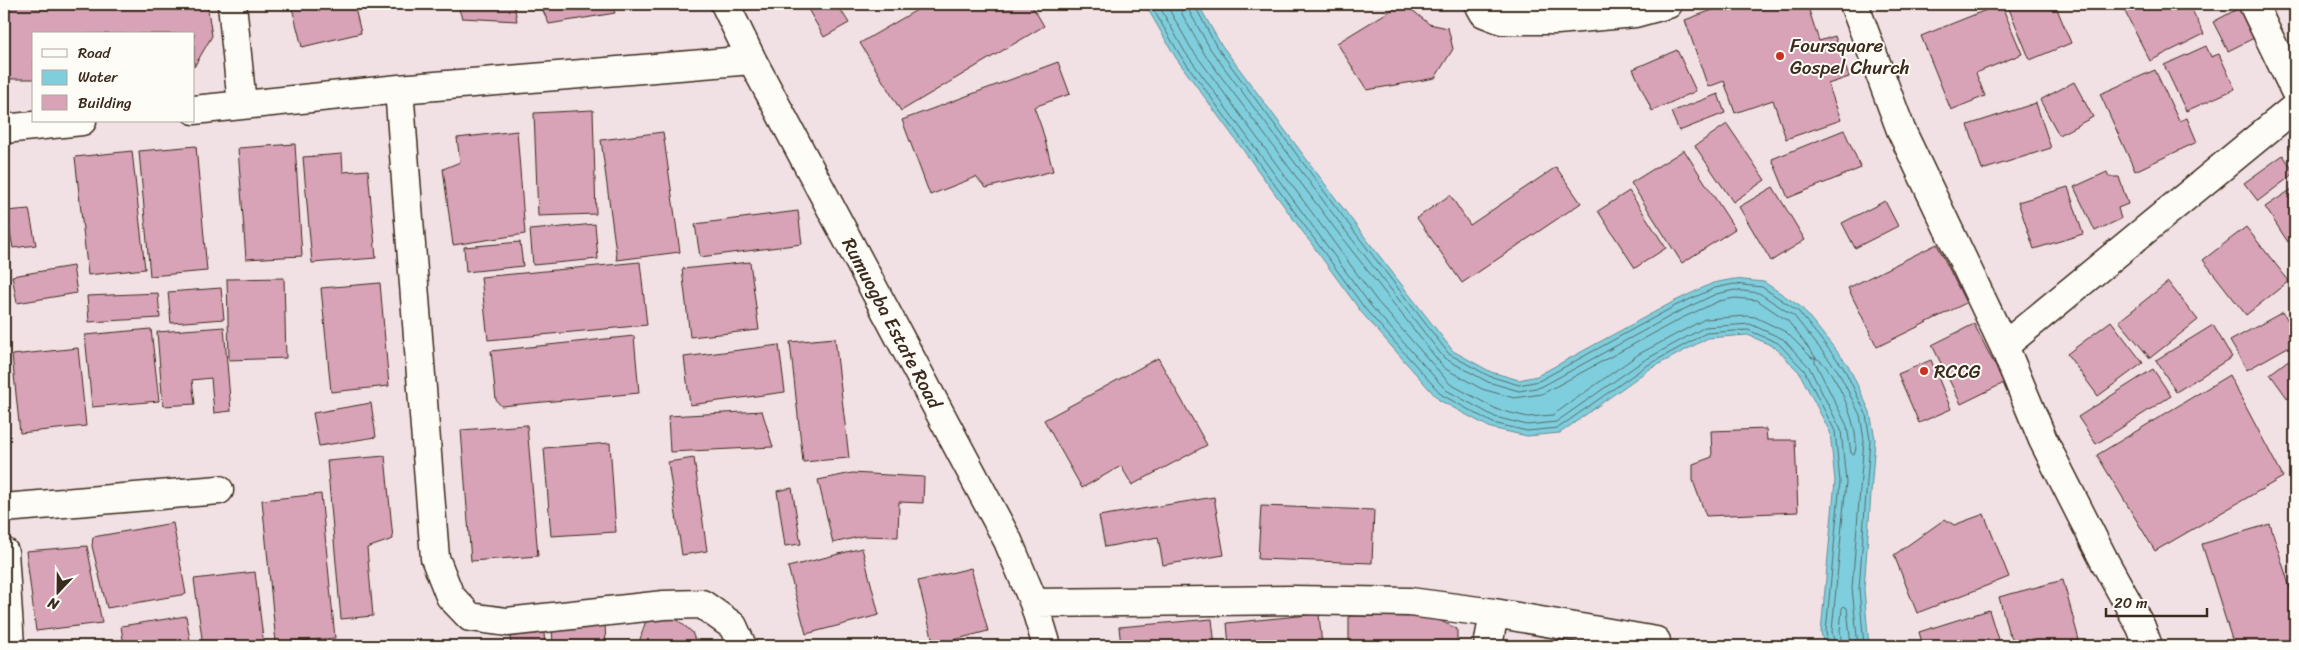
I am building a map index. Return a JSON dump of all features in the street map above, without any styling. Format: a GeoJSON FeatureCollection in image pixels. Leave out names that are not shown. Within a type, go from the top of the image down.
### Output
{"type":"FeatureCollection","features":[{"type":"Feature","properties":{"kind":"street"},"geometry":{"type":"LineString","coordinates":[[232,4],[242,105]]}},
{"type":"Feature","properties":{"kind":"street","name":"Rumuogba Estate Road"},"geometry":{"type":"LineString","coordinates":[[725,4],[752,60],[1008,542],[1034,603],[1047,646]]}},
{"type":"Feature","properties":{"kind":"street"},"geometry":{"type":"LineString","coordinates":[[1479,4],[1484,13],[1502,20],[1557,20],[1635,13],[1668,4]]}},
{"type":"Feature","properties":{"kind":"street"},"geometry":{"type":"LineString","coordinates":[[1854,4],[1901,130],[2004,346],[2043,440],[2106,564],[2141,627],[2148,646]]}},
{"type":"Feature","properties":{"kind":"street"},"geometry":{"type":"LineString","coordinates":[[2253,4],[2295,91]]}},
{"type":"Feature","properties":{"kind":"street"},"geometry":{"type":"LineString","coordinates":[[195,110],[399,90],[752,60]]}},
{"type":"Feature","properties":{"kind":"street"},"geometry":{"type":"LineString","coordinates":[[399,90],[435,558],[450,596],[470,617],[507,622],[664,606],[702,604],[733,626],[742,646]]}},
{"type":"Feature","properties":{"kind":"street"},"geometry":{"type":"LineString","coordinates":[[2004,346],[2295,107]]}},
{"type":"Feature","properties":{"kind":"street"},"geometry":{"type":"LineString","coordinates":[[4,129],[72,122]]}},
{"type":"Feature","properties":{"kind":"street"},"geometry":{"type":"LineString","coordinates":[[4,508],[219,490]]}},
{"type":"Feature","properties":{"kind":"street"},"geometry":{"type":"LineString","coordinates":[[4,552],[10,646]]}},
{"type":"Feature","properties":{"kind":"street"},"geometry":{"type":"LineString","coordinates":[[1034,603],[1292,600],[1400,602],[1494,613],[1656,641]]}},
{"type":"Feature","properties":{"kind":"street"},"geometry":{"type":"LineString","coordinates":[[1488,646],[1494,613]]}},
{"type":"Feature","properties":{"kind":"water"},"geometry":{"type":"Polygon","coordinates":[[[1145,4],[1198,4],[1220,43],[1357,227],[1453,351],[1491,372],[1519,380],[1537,376],[1673,302],[1713,283],[1734,279],[1764,282],[1801,307],[1848,365],[1870,412],[1875,439],[1864,589],[1869,646],[1824,646],[1821,632],[1835,481],[1830,432],[1799,372],[1775,347],[1748,335],[1708,338],[1648,370],[1560,433],[1527,436],[1491,428],[1439,400],[1362,313],[1176,58],[1145,4]]]}},
{"type":"Feature","properties":{"kind":"building"},"geometry":{"type":"Polygon","coordinates":[[[4,4],[207,4],[212,36],[195,65],[195,32],[32,32],[32,79],[4,79],[4,4]]]}},
{"type":"Feature","properties":{"kind":"building"},"geometry":{"type":"Polygon","coordinates":[[[291,4],[354,4],[361,33],[302,47],[291,4]]]}},
{"type":"Feature","properties":{"kind":"building"},"geometry":{"type":"Polygon","coordinates":[[[457,4],[514,4],[517,21],[462,18],[457,4]]]}},
{"type":"Feature","properties":{"kind":"building"},"geometry":{"type":"Polygon","coordinates":[[[540,4],[611,4],[615,13],[549,24],[540,4]]]}},
{"type":"Feature","properties":{"kind":"building"},"geometry":{"type":"Polygon","coordinates":[[[805,4],[837,4],[849,23],[824,37],[805,4]]]}},
{"type":"Feature","properties":{"kind":"building"},"geometry":{"type":"Polygon","coordinates":[[[927,4],[1031,4],[1044,26],[901,111],[860,43],[927,4]]]}},
{"type":"Feature","properties":{"kind":"building"},"geometry":{"type":"Polygon","coordinates":[[[1401,4],[1405,4],[1429,24],[1448,28],[1453,49],[1435,78],[1367,90],[1337,43],[1401,4]]]}},
{"type":"Feature","properties":{"kind":"building"},"geometry":{"type":"Polygon","coordinates":[[[1713,4],[1807,4],[1819,41],[1835,36],[1849,77],[1828,84],[1841,120],[1786,139],[1773,100],[1735,113],[1724,81],[1708,87],[1685,20],[1715,9],[1713,4]]]}},
{"type":"Feature","properties":{"kind":"building"},"geometry":{"type":"Polygon","coordinates":[[[2001,4],[2022,54],[1976,73],[1985,96],[1951,110],[1921,36],[2001,4]]]}},
{"type":"Feature","properties":{"kind":"building"},"geometry":{"type":"Polygon","coordinates":[[[2007,4],[2055,4],[2071,43],[2030,60],[2007,4]]]}},
{"type":"Feature","properties":{"kind":"building"},"geometry":{"type":"Polygon","coordinates":[[[2121,4],[2189,4],[2204,34],[2150,61],[2121,4]]]}},
{"type":"Feature","properties":{"kind":"building"},"geometry":{"type":"Polygon","coordinates":[[[2243,6],[2258,36],[2228,51],[2213,22],[2243,6]]]}},
{"type":"Feature","properties":{"kind":"building"},"geometry":{"type":"Polygon","coordinates":[[[2206,46],[2211,57],[2219,54],[2235,89],[2186,111],[2164,65],[2206,46]]]}},
{"type":"Feature","properties":{"kind":"building"},"geometry":{"type":"Polygon","coordinates":[[[1677,50],[1696,91],[1652,111],[1633,69],[1677,50]]]}},
{"type":"Feature","properties":{"kind":"building"},"geometry":{"type":"Polygon","coordinates":[[[1058,62],[1070,94],[1034,107],[1053,171],[986,188],[976,177],[930,195],[902,120],[1058,62]]]}},
{"type":"Feature","properties":{"kind":"building"},"geometry":{"type":"Polygon","coordinates":[[[2155,70],[2179,121],[2187,118],[2197,142],[2135,171],[2100,94],[2155,70]]]}},
{"type":"Feature","properties":{"kind":"building"},"geometry":{"type":"Polygon","coordinates":[[[2074,82],[2093,117],[2059,135],[2040,100],[2074,82]]]}},
{"type":"Feature","properties":{"kind":"building"},"geometry":{"type":"Polygon","coordinates":[[[1718,94],[1725,113],[1679,131],[1671,112],[1718,94]]]}},
{"type":"Feature","properties":{"kind":"building"},"geometry":{"type":"Polygon","coordinates":[[[2036,103],[2051,148],[1982,170],[1968,125],[2036,103]]]}},
{"type":"Feature","properties":{"kind":"building"},"geometry":{"type":"Polygon","coordinates":[[[593,110],[596,214],[538,216],[534,113],[593,110]]]}},
{"type":"Feature","properties":{"kind":"building"},"geometry":{"type":"Polygon","coordinates":[[[1727,124],[1765,180],[1733,202],[1695,146],[1727,124]]]}},
{"type":"Feature","properties":{"kind":"building"},"geometry":{"type":"Polygon","coordinates":[[[1844,130],[1861,168],[1788,198],[1772,159],[1844,130]]]}},
{"type":"Feature","properties":{"kind":"building"},"geometry":{"type":"Polygon","coordinates":[[[517,131],[525,234],[453,245],[443,169],[460,162],[457,138],[517,131]]]}},
{"type":"Feature","properties":{"kind":"building"},"geometry":{"type":"Polygon","coordinates":[[[663,132],[680,252],[617,260],[601,140],[663,132]]]}},
{"type":"Feature","properties":{"kind":"building"},"geometry":{"type":"Polygon","coordinates":[[[295,144],[302,256],[246,259],[238,148],[295,144]]]}},
{"type":"Feature","properties":{"kind":"building"},"geometry":{"type":"Polygon","coordinates":[[[196,146],[207,271],[150,276],[139,151],[196,146]]]}},
{"type":"Feature","properties":{"kind":"building"},"geometry":{"type":"Polygon","coordinates":[[[1684,150],[1735,229],[1682,263],[1631,183],[1684,150]]]}},
{"type":"Feature","properties":{"kind":"building"},"geometry":{"type":"Polygon","coordinates":[[[132,151],[145,269],[88,275],[75,157],[132,151]]]}},
{"type":"Feature","properties":{"kind":"building"},"geometry":{"type":"Polygon","coordinates":[[[342,154],[343,172],[368,170],[376,258],[312,263],[303,157],[342,154]]]}},
{"type":"Feature","properties":{"kind":"building"},"geometry":{"type":"Polygon","coordinates":[[[2283,155],[2295,173],[2258,201],[2244,183],[2283,155]]]}},
{"type":"Feature","properties":{"kind":"building"},"geometry":{"type":"Polygon","coordinates":[[[1556,167],[1581,203],[1462,283],[1417,218],[1450,195],[1470,225],[1556,167]]]}},
{"type":"Feature","properties":{"kind":"building"},"geometry":{"type":"Polygon","coordinates":[[[2107,172],[2109,177],[2119,177],[2128,204],[2118,208],[2121,219],[2095,231],[2074,187],[2107,172]]]}},
{"type":"Feature","properties":{"kind":"building"},"geometry":{"type":"Polygon","coordinates":[[[1773,187],[1805,240],[1771,261],[1739,207],[1773,187]]]}},
{"type":"Feature","properties":{"kind":"building"},"geometry":{"type":"Polygon","coordinates":[[[2068,187],[2083,234],[2034,249],[2018,202],[2068,187]]]}},
{"type":"Feature","properties":{"kind":"building"},"geometry":{"type":"Polygon","coordinates":[[[2295,187],[2295,237],[2288,242],[2265,207],[2295,187]]]}},
{"type":"Feature","properties":{"kind":"building"},"geometry":{"type":"Polygon","coordinates":[[[1629,191],[1666,248],[1635,268],[1598,211],[1629,191]]]}},
{"type":"Feature","properties":{"kind":"building"},"geometry":{"type":"Polygon","coordinates":[[[1885,201],[1898,226],[1855,248],[1842,223],[1885,201]]]}},
{"type":"Feature","properties":{"kind":"building"},"geometry":{"type":"Polygon","coordinates":[[[29,209],[36,245],[13,248],[6,211],[29,209]]]}},
{"type":"Feature","properties":{"kind":"building"},"geometry":{"type":"Polygon","coordinates":[[[798,211],[802,244],[700,257],[695,224],[798,211]]]}},
{"type":"Feature","properties":{"kind":"building"},"geometry":{"type":"Polygon","coordinates":[[[595,224],[598,259],[533,265],[530,230],[595,224]]]}},
{"type":"Feature","properties":{"kind":"building"},"geometry":{"type":"Polygon","coordinates":[[[2246,227],[2289,281],[2246,315],[2203,260],[2246,227]]]}},
{"type":"Feature","properties":{"kind":"building"},"geometry":{"type":"Polygon","coordinates":[[[520,242],[523,266],[466,272],[464,247],[520,242]]]}},
{"type":"Feature","properties":{"kind":"building"},"geometry":{"type":"Polygon","coordinates":[[[1937,244],[1966,303],[1877,347],[1848,288],[1937,244]]]}},
{"type":"Feature","properties":{"kind":"building"},"geometry":{"type":"Polygon","coordinates":[[[640,262],[647,325],[488,340],[481,277],[640,262]]]}},
{"type":"Feature","properties":{"kind":"building"},"geometry":{"type":"Polygon","coordinates":[[[750,262],[759,330],[690,337],[682,269],[750,262]]]}},
{"type":"Feature","properties":{"kind":"building"},"geometry":{"type":"Polygon","coordinates":[[[73,266],[77,293],[17,303],[12,276],[73,266]]]}},
{"type":"Feature","properties":{"kind":"building"},"geometry":{"type":"Polygon","coordinates":[[[284,278],[286,358],[229,360],[227,279],[284,278]]]}},
{"type":"Feature","properties":{"kind":"building"},"geometry":{"type":"Polygon","coordinates":[[[2168,282],[2198,320],[2150,358],[2119,321],[2168,282]]]}},
{"type":"Feature","properties":{"kind":"building"},"geometry":{"type":"Polygon","coordinates":[[[380,283],[389,386],[331,392],[321,288],[380,283]]]}},
{"type":"Feature","properties":{"kind":"building"},"geometry":{"type":"Polygon","coordinates":[[[221,288],[224,319],[171,323],[168,292],[221,288]]]}},
{"type":"Feature","properties":{"kind":"building"},"geometry":{"type":"Polygon","coordinates":[[[158,293],[160,318],[89,322],[87,296],[158,293]]]}},
{"type":"Feature","properties":{"kind":"building"},"geometry":{"type":"Polygon","coordinates":[[[2283,312],[2295,333],[2295,343],[2247,370],[2230,341],[2283,312]]]}},
{"type":"Feature","properties":{"kind":"building"},"geometry":{"type":"Polygon","coordinates":[[[2111,321],[2143,363],[2098,396],[2067,354],[2111,321]]]}},
{"type":"Feature","properties":{"kind":"building"},"geometry":{"type":"Polygon","coordinates":[[[1974,324],[2004,383],[1961,404],[1932,345],[1974,324]]]}},
{"type":"Feature","properties":{"kind":"building"},"geometry":{"type":"Polygon","coordinates":[[[2213,325],[2232,357],[2176,392],[2156,360],[2213,325]]]}},
{"type":"Feature","properties":{"kind":"building"},"geometry":{"type":"Polygon","coordinates":[[[224,327],[231,411],[214,413],[211,378],[192,380],[195,404],[163,406],[157,332],[224,327]]]}},
{"type":"Feature","properties":{"kind":"building"},"geometry":{"type":"Polygon","coordinates":[[[151,329],[159,401],[92,407],[85,335],[151,329]]]}},
{"type":"Feature","properties":{"kind":"building"},"geometry":{"type":"Polygon","coordinates":[[[634,336],[639,393],[501,406],[496,400],[491,351],[634,336]]]}},
{"type":"Feature","properties":{"kind":"building"},"geometry":{"type":"Polygon","coordinates":[[[835,338],[849,458],[803,462],[790,342],[835,338]]]}},
{"type":"Feature","properties":{"kind":"building"},"geometry":{"type":"Polygon","coordinates":[[[779,345],[785,392],[690,405],[684,357],[779,345]]]}},
{"type":"Feature","properties":{"kind":"building"},"geometry":{"type":"Polygon","coordinates":[[[78,348],[86,426],[20,433],[12,355],[78,348]]]}},
{"type":"Feature","properties":{"kind":"building"},"geometry":{"type":"Polygon","coordinates":[[[2295,355],[2295,394],[2288,399],[2270,374],[2295,355]]]}},
{"type":"Feature","properties":{"kind":"building"},"geometry":{"type":"Polygon","coordinates":[[[1158,358],[1207,445],[1132,485],[1121,466],[1082,488],[1044,420],[1158,358]]]}},
{"type":"Feature","properties":{"kind":"building"},"geometry":{"type":"Polygon","coordinates":[[[1931,360],[1951,409],[1919,423],[1898,374],[1931,360]]]}},
{"type":"Feature","properties":{"kind":"building"},"geometry":{"type":"Polygon","coordinates":[[[2153,369],[2171,396],[2096,444],[2078,417],[2153,369]]]}},
{"type":"Feature","properties":{"kind":"building"},"geometry":{"type":"Polygon","coordinates":[[[2229,375],[2283,477],[2155,551],[2097,455],[2229,375]]]}},
{"type":"Feature","properties":{"kind":"building"},"geometry":{"type":"Polygon","coordinates":[[[371,403],[376,437],[319,446],[313,413],[371,403]]]}},
{"type":"Feature","properties":{"kind":"building"},"geometry":{"type":"Polygon","coordinates":[[[762,411],[773,447],[670,452],[668,416],[762,411]]]}},
{"type":"Feature","properties":{"kind":"building"},"geometry":{"type":"Polygon","coordinates":[[[527,425],[538,556],[471,561],[461,430],[527,425]]]}},
{"type":"Feature","properties":{"kind":"building"},"geometry":{"type":"Polygon","coordinates":[[[1766,429],[1767,440],[1795,440],[1798,512],[1706,516],[1693,481],[1693,464],[1712,457],[1711,431],[1766,429]]]}},
{"type":"Feature","properties":{"kind":"building"},"geometry":{"type":"Polygon","coordinates":[[[610,443],[616,532],[551,536],[544,448],[610,443]]]}},
{"type":"Feature","properties":{"kind":"building"},"geometry":{"type":"Polygon","coordinates":[[[385,456],[393,539],[367,548],[373,616],[341,619],[327,461],[385,456]]]}},
{"type":"Feature","properties":{"kind":"building"},"geometry":{"type":"Polygon","coordinates":[[[694,458],[707,551],[682,555],[668,462],[694,458]]]}},
{"type":"Feature","properties":{"kind":"building"},"geometry":{"type":"Polygon","coordinates":[[[852,473],[924,477],[923,503],[899,502],[898,537],[863,536],[833,543],[818,480],[852,473]]]}},
{"type":"Feature","properties":{"kind":"building"},"geometry":{"type":"Polygon","coordinates":[[[792,488],[801,544],[785,546],[777,491],[792,488]]]}},
{"type":"Feature","properties":{"kind":"building"},"geometry":{"type":"Polygon","coordinates":[[[321,494],[335,638],[276,643],[262,500],[321,494]]]}},
{"type":"Feature","properties":{"kind":"building"},"geometry":{"type":"Polygon","coordinates":[[[1214,497],[1224,555],[1163,565],[1158,537],[1105,547],[1099,516],[1214,497]]]}},
{"type":"Feature","properties":{"kind":"building"},"geometry":{"type":"Polygon","coordinates":[[[1261,506],[1374,510],[1372,563],[1258,559],[1261,506]]]}},
{"type":"Feature","properties":{"kind":"building"},"geometry":{"type":"Polygon","coordinates":[[[1984,514],[2009,577],[1917,613],[1894,555],[1945,519],[1954,525],[1984,514]]]}},
{"type":"Feature","properties":{"kind":"building"},"geometry":{"type":"Polygon","coordinates":[[[173,523],[186,594],[107,608],[92,546],[93,537],[173,523]]]}},
{"type":"Feature","properties":{"kind":"building"},"geometry":{"type":"Polygon","coordinates":[[[2270,524],[2295,604],[2295,646],[2234,646],[2202,544],[2270,524]]]}},
{"type":"Feature","properties":{"kind":"building"},"geometry":{"type":"Polygon","coordinates":[[[87,546],[102,623],[36,631],[26,551],[87,546]]]}},
{"type":"Feature","properties":{"kind":"building"},"geometry":{"type":"Polygon","coordinates":[[[862,548],[879,615],[806,634],[788,567],[862,548]]]}},
{"type":"Feature","properties":{"kind":"building"},"geometry":{"type":"Polygon","coordinates":[[[971,568],[988,631],[934,645],[918,581],[971,568]]]}},
{"type":"Feature","properties":{"kind":"building"},"geometry":{"type":"Polygon","coordinates":[[[255,572],[264,646],[203,646],[194,579],[255,572]]]}},
{"type":"Feature","properties":{"kind":"building"},"geometry":{"type":"Polygon","coordinates":[[[2063,580],[2079,640],[2053,646],[2017,646],[2008,631],[1999,597],[2063,580]]]}},
{"type":"Feature","properties":{"kind":"building"},"geometry":{"type":"Polygon","coordinates":[[[1989,610],[2000,646],[1923,646],[1919,632],[1989,610]]]}},
{"type":"Feature","properties":{"kind":"building"},"geometry":{"type":"Polygon","coordinates":[[[668,612],[692,632],[697,646],[638,646],[647,617],[668,612]]]}},
{"type":"Feature","properties":{"kind":"building"},"geometry":{"type":"Polygon","coordinates":[[[1319,614],[1322,646],[1229,646],[1227,623],[1319,614]]]}},
{"type":"Feature","properties":{"kind":"building"},"geometry":{"type":"Polygon","coordinates":[[[186,616],[191,646],[124,646],[121,626],[186,616]]]}},
{"type":"Feature","properties":{"kind":"building"},"geometry":{"type":"Polygon","coordinates":[[[1349,616],[1433,617],[1457,629],[1457,646],[1349,646],[1349,616]]]}},
{"type":"Feature","properties":{"kind":"building"},"geometry":{"type":"Polygon","coordinates":[[[1212,619],[1215,646],[1121,646],[1119,627],[1212,619]]]}},
{"type":"Feature","properties":{"kind":"building"},"geometry":{"type":"Polygon","coordinates":[[[605,623],[606,646],[553,646],[552,625],[605,623]]]}},
{"type":"Feature","properties":{"kind":"building"},"geometry":{"type":"Polygon","coordinates":[[[544,633],[545,646],[511,646],[510,636],[544,633]]]}},
{"type":"Feature","properties":{"kind":"place","name":"Foursquare Gospel Church"},"geometry":{"type":"Point","coordinates":[1780,56]}},
{"type":"Feature","properties":{"kind":"place","name":"RCCG"},"geometry":{"type":"Point","coordinates":[1924,371]}}]}
